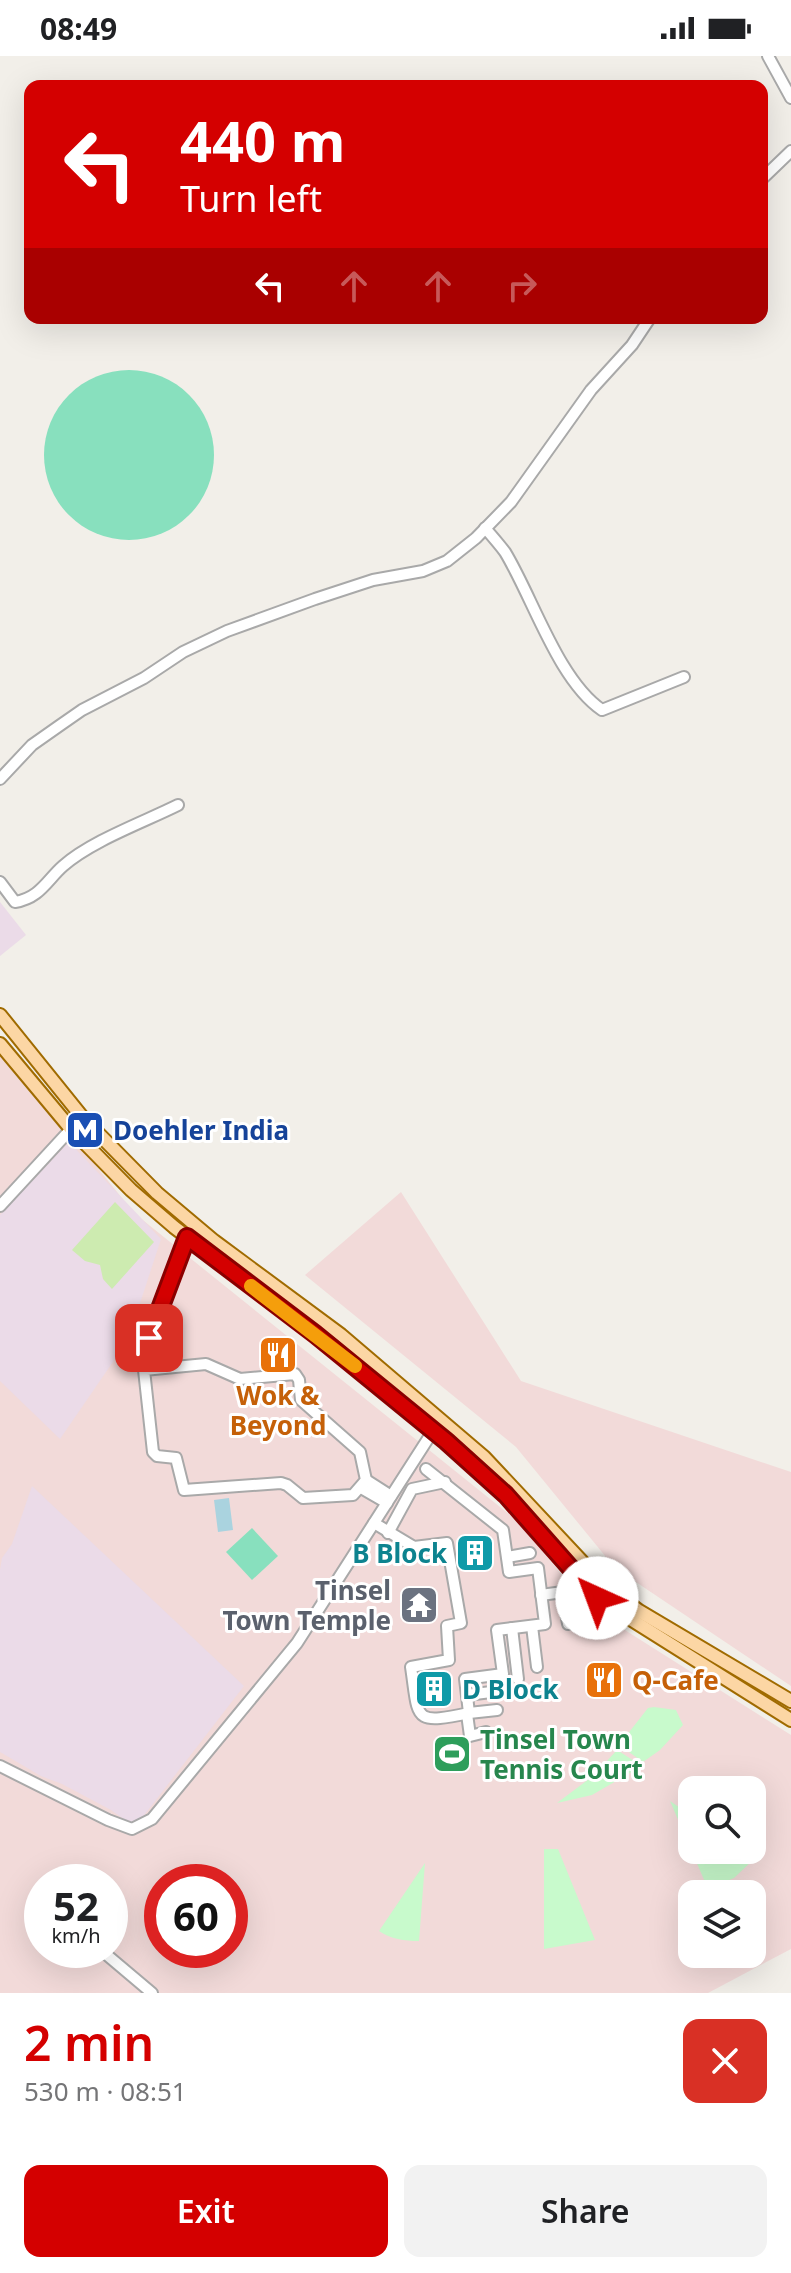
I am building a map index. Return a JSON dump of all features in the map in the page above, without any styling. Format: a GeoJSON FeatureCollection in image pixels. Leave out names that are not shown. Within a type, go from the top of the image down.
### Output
{"type":"FeatureCollection","features":[{"type":"Feature","properties":{"kind":"main road"},"geometry":{"type":"LineString","coordinates":[[0,1015],[83,1118],[183,1217],[341,1335],[506,1495],[597,1598],[791,1720]]}},
{"type":"Feature","properties":{"kind":"main road"},"geometry":{"type":"LineString","coordinates":[[0,1044],[71,1129],[131,1190],[187,1237],[502,1475],[612,1591],[639,1611],[791,1701]]}},
{"type":"Feature","properties":{"kind":"main road"},"geometry":{"type":"LineString","coordinates":[[71,1129],[83,1118]]}},
{"type":"Feature","properties":{"kind":"street"},"geometry":{"type":"LineString","coordinates":[[768,56],[791,98]]}},
{"type":"Feature","properties":{"kind":"street"},"geometry":{"type":"LineString","coordinates":[[768,173],[791,151]]}},
{"type":"Feature","properties":{"kind":"street"},"geometry":{"type":"LineString","coordinates":[[0,779],[32,745],[82,710],[144,678],[183,652],[227,631],[315,599],[373,580],[423,571],[447,561],[511,502],[591,390],[632,345],[646,324]]}},
{"type":"Feature","properties":{"kind":"street"},"geometry":{"type":"LineString","coordinates":[[485,528],[504,551],[563,662],[592,703],[602,710],[684,677]]}},
{"type":"Feature","properties":{"kind":"street"},"geometry":{"type":"LineString","coordinates":[[0,882],[15,902],[24,901],[48,886],[60,869],[76,856],[178,805]]}},
{"type":"Feature","properties":{"kind":"street"},"geometry":{"type":"LineString","coordinates":[[0,1206],[71,1129]]}},
{"type":"Feature","properties":{"kind":"street"},"geometry":{"type":"LineString","coordinates":[[187,1237],[149,1338],[144,1370],[153,1452],[157,1456],[176,1458],[183,1489],[285,1484],[305,1498],[353,1495],[364,1484]]}},
{"type":"Feature","properties":{"kind":"street"},"geometry":{"type":"LineString","coordinates":[[144,1370],[206,1364],[240,1379],[295,1374],[299,1380],[301,1400],[360,1452],[364,1484]]}},
{"type":"Feature","properties":{"kind":"street"},"geometry":{"type":"LineString","coordinates":[[0,1766],[132,1829],[152,1819],[297,1643],[437,1425]]}},
{"type":"Feature","properties":{"kind":"street"},"geometry":{"type":"LineString","coordinates":[[388,1533],[427,1467],[503,1530],[509,1572],[538,1568],[545,1624],[497,1630],[503,1674],[465,1679],[470,1736],[486,1732]]}},
{"type":"Feature","properties":{"kind":"street"},"geometry":{"type":"LineString","coordinates":[[412,1489],[445,1482]]}},
{"type":"Feature","properties":{"kind":"street"},"geometry":{"type":"LineString","coordinates":[[364,1484],[389,1500]]}},
{"type":"Feature","properties":{"kind":"street"},"geometry":{"type":"LineString","coordinates":[[374,1523],[414,1547],[447,1543],[461,1623],[447,1626],[449,1660],[411,1667],[417,1710],[427,1719],[437,1720],[497,1710]]}},
{"type":"Feature","properties":{"kind":"street"},"geometry":{"type":"LineString","coordinates":[[507,1557],[530,1553]]}},
{"type":"Feature","properties":{"kind":"street"},"geometry":{"type":"LineString","coordinates":[[541,1595],[563,1592],[568,1624]]}},
{"type":"Feature","properties":{"kind":"street"},"geometry":{"type":"LineString","coordinates":[[532,1626],[537,1667]]}},
{"type":"Feature","properties":{"kind":"street"},"geometry":{"type":"LineString","coordinates":[[512,1628],[518,1679]]}},
{"type":"Feature","properties":{"kind":"street"},"geometry":{"type":"LineString","coordinates":[[467,1695],[507,1690]]}},
{"type":"Feature","properties":{"kind":"street"},"geometry":{"type":"LineString","coordinates":[[122,1968],[152,1993]]}},
{"type":"Feature","properties":{"kind":"shaded area"},"geometry":{"type":"Polygon","coordinates":[[[0,902],[26,935],[0,956],[0,902]]]}},
{"type":"Feature","properties":{"kind":"shaded area"},"geometry":{"type":"Polygon","coordinates":[[[0,1047],[134,1213],[515,1519],[590,1608],[791,1735],[791,1949],[766,1962],[766,1880],[678,1880],[678,1968],[755,1968],[708,1993],[0,1993],[0,1047]]]}},
{"type":"Feature","properties":{"kind":"shaded area"},"geometry":{"type":"Polygon","coordinates":[[[69,1142],[161,1239],[128,1340],[60,1439],[0,1381],[0,1215],[69,1142]]]}},
{"type":"Feature","properties":{"kind":"shaded area"},"geometry":{"type":"Polygon","coordinates":[[[401,1192],[521,1381],[791,1472],[791,1686],[615,1568],[516,1447],[305,1275],[401,1192]]]}},
{"type":"Feature","properties":{"kind":"shaded area"},"geometry":{"type":"Polygon","coordinates":[[[32,1486],[244,1686],[135,1827],[111,1810],[0,1752],[0,1570],[2,1558],[12,1544],[32,1486]]]}},
{"type":"Feature","properties":{"kind":"green space"},"geometry":{"type":"Polygon","coordinates":[[[129,370],[162,376],[189,395],[208,422],[214,455],[208,488],[189,515],[162,534],[129,540],[96,534],[69,515],[50,488],[44,455],[50,422],[69,395],[96,376],[129,370]]]}},
{"type":"Feature","properties":{"kind":"green space"},"geometry":{"type":"Polygon","coordinates":[[[115,1202],[154,1242],[112,1289],[103,1279],[100,1265],[85,1261],[72,1250],[115,1202]]]}},
{"type":"Feature","properties":{"kind":"green space"},"geometry":{"type":"Polygon","coordinates":[[[252,1528],[278,1556],[252,1580],[226,1552],[252,1528]]]}},
{"type":"Feature","properties":{"kind":"green space"},"geometry":{"type":"Polygon","coordinates":[[[648,1708],[676,1710],[683,1725],[660,1750],[643,1762],[619,1745],[648,1708]]]}},
{"type":"Feature","properties":{"kind":"green space","name":"Tinsel Town Tennis Court"},"geometry":{"type":"Polygon","coordinates":[[[444,1738],[470,1757],[461,1770],[434,1752],[444,1738]]]}},
{"type":"Feature","properties":{"kind":"green space"},"geometry":{"type":"Polygon","coordinates":[[[617,1750],[642,1766],[592,1795],[557,1803],[593,1776],[617,1750]]]}},
{"type":"Feature","properties":{"kind":"green space"},"geometry":{"type":"Polygon","coordinates":[[[670,1801],[678,1806],[678,1820],[670,1801]]]}},
{"type":"Feature","properties":{"kind":"green space"},"geometry":{"type":"Polygon","coordinates":[[[544,1849],[558,1849],[595,1940],[544,1949],[544,1849]]]}},
{"type":"Feature","properties":{"kind":"green space"},"geometry":{"type":"Polygon","coordinates":[[[425,1863],[419,1941],[398,1939],[379,1931],[425,1863]]]}},
{"type":"Feature","properties":{"kind":"green space"},"geometry":{"type":"Polygon","coordinates":[[[697,1864],[749,1864],[729,1880],[704,1880],[697,1864]]]}},
{"type":"Feature","properties":{"kind":"water"},"geometry":{"type":"Polygon","coordinates":[[[229,1498],[233,1530],[218,1532],[214,1500],[229,1498]]]}},
{"type":"Feature","properties":{"kind":"slow traffic"},"geometry":{"type":"LineString","coordinates":[[251,1286],[355,1366]]}},
{"type":"Feature","properties":{"kind":"place","name":"Doehler India"},"geometry":{"type":"Point","coordinates":[85,1130]}},
{"type":"Feature","properties":{"kind":"place","name":"Wok & Beyond"},"geometry":{"type":"Point","coordinates":[278,1355]}},
{"type":"Feature","properties":{"kind":"place","name":"B Block"},"geometry":{"type":"Point","coordinates":[475,1553]}},
{"type":"Feature","properties":{"kind":"place","name":"Tinsel Town Temple"},"geometry":{"type":"Point","coordinates":[419,1605]}},
{"type":"Feature","properties":{"kind":"place","name":"Q-Cafe"},"geometry":{"type":"Point","coordinates":[604,1680]}},
{"type":"Feature","properties":{"kind":"place","name":"D Block"},"geometry":{"type":"Point","coordinates":[434,1689]}},
{"type":"Feature","properties":{"kind":"place","name":"Tinsel Town Tennis Court"},"geometry":{"type":"Point","coordinates":[452,1754]}},
{"type":"Feature","properties":{"kind":"route"},"geometry":{"type":"LineString","coordinates":[[149,1338],[187,1237],[315,1334],[446,1441],[506,1495],[597,1598]]}}]}
